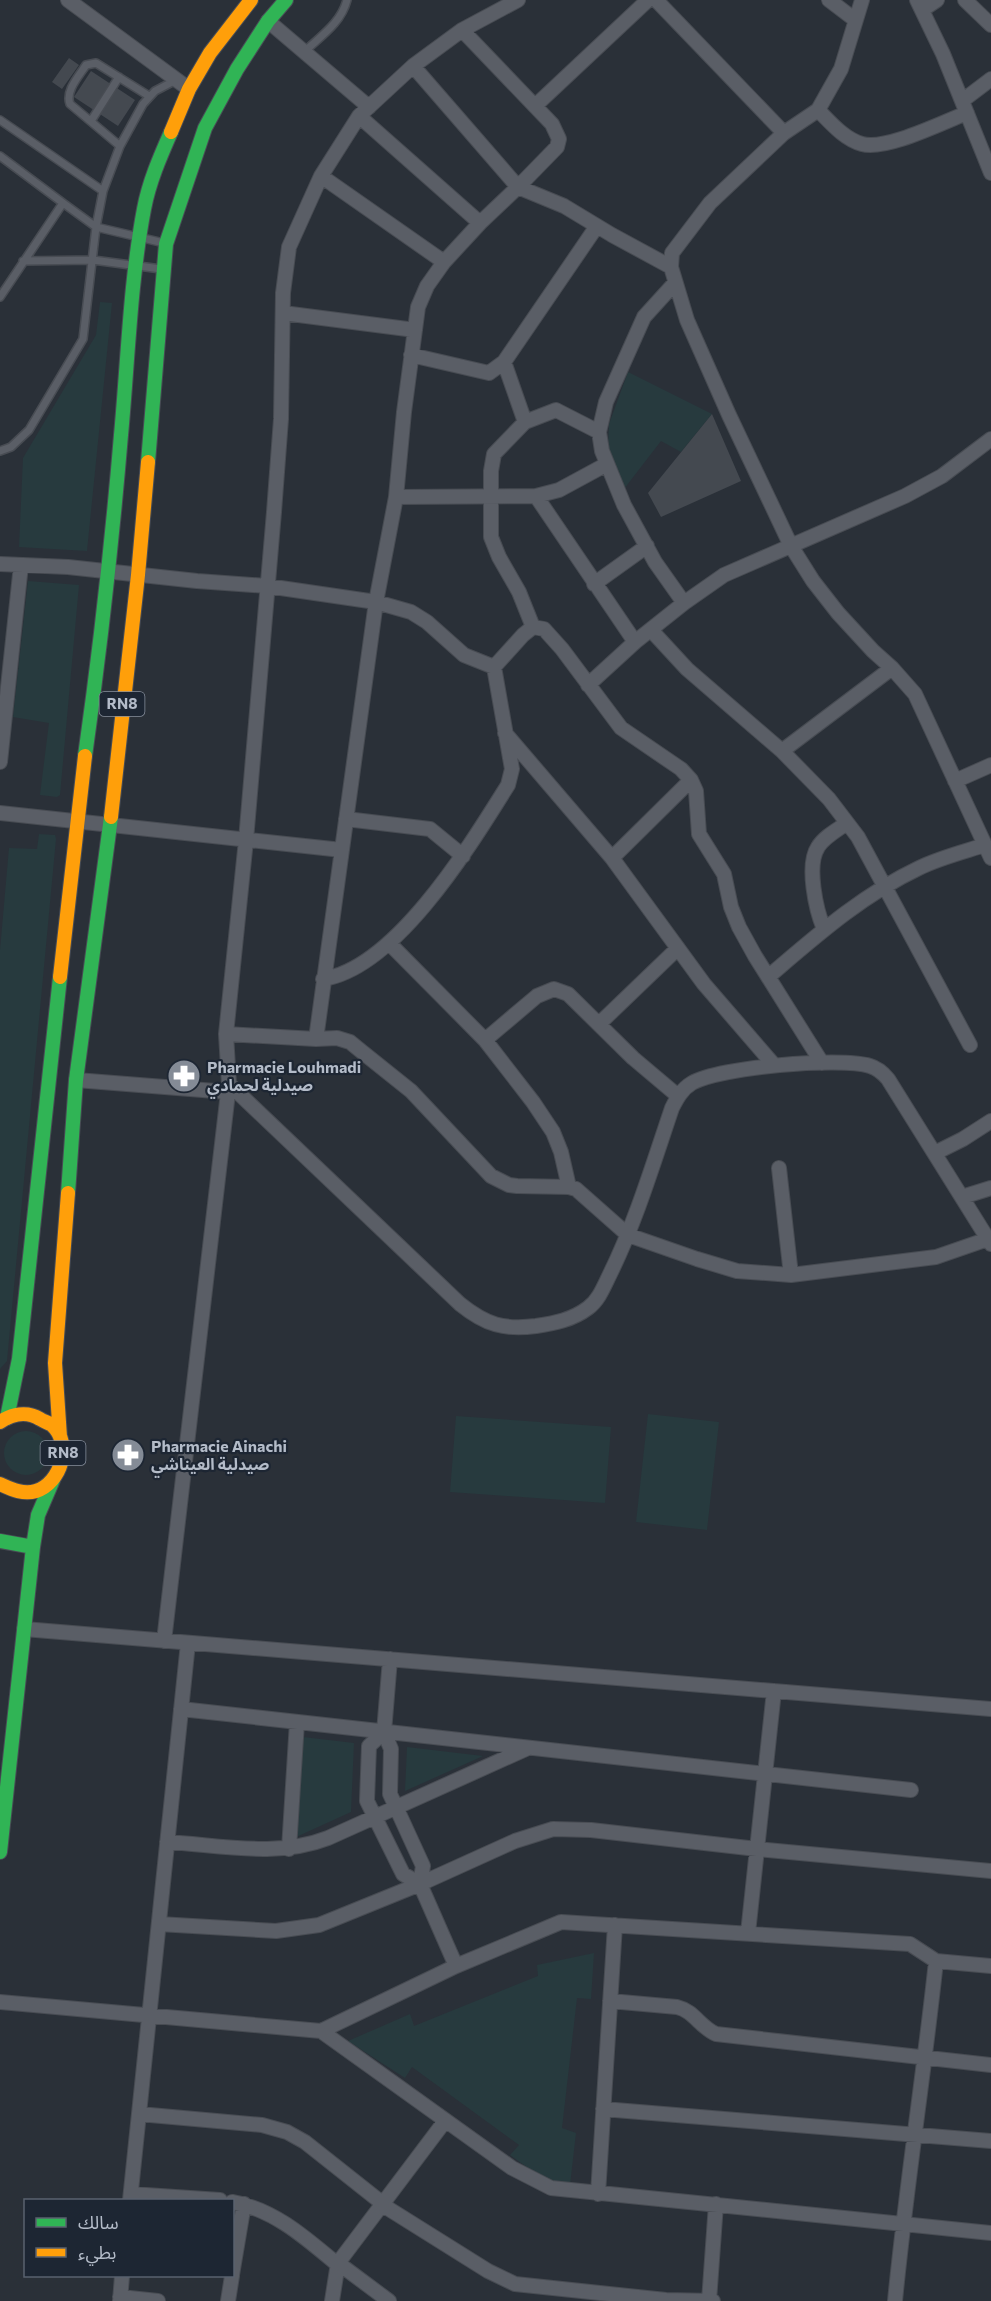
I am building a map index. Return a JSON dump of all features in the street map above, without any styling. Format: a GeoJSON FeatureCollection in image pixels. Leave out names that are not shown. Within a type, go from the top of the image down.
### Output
{"type":"FeatureCollection","features":[{"type":"Feature","properties":{"kind":"main road","name":"RN8"},"geometry":{"type":"LineString","coordinates":[[0,1484],[8,1490],[19,1493],[43,1488],[60,1471],[63,1460],[55,1363],[76,1080],[109,825],[99,772],[98,666],[136,266],[144,208],[154,172],[189,89],[210,53],[251,0]]}},
{"type":"Feature","properties":{"kind":"main road","name":"RN8"},"geometry":{"type":"LineString","coordinates":[[2,1419],[19,1359],[48,1079],[79,822],[99,772],[138,575],[166,244],[205,128],[237,69],[268,21],[285,0]]}},
{"type":"Feature","properties":{"kind":"main road"},"geometry":{"type":"LineString","coordinates":[[19,1359],[55,1363]]}},
{"type":"Feature","properties":{"kind":"main road","name":"RN8"},"geometry":{"type":"LineString","coordinates":[[2,1419],[19,1414],[31,1414],[53,1426],[60,1437]]}},
{"type":"Feature","properties":{"kind":"main road","name":"RN8"},"geometry":{"type":"LineString","coordinates":[[0,1852],[33,1546],[38,1515],[53,1480]]}},
{"type":"Feature","properties":{"kind":"main road"},"geometry":{"type":"LineString","coordinates":[[0,1541],[33,1546]]}},
{"type":"Feature","properties":{"kind":"street"},"geometry":{"type":"LineString","coordinates":[[68,0],[189,89]]}},
{"type":"Feature","properties":{"kind":"street"},"geometry":{"type":"LineString","coordinates":[[164,1641],[229,1088],[226,1034],[246,840],[281,419],[283,293],[289,247],[321,176],[364,112],[414,66],[462,30],[518,0]]}},
{"type":"Feature","properties":{"kind":"street"},"geometry":{"type":"LineString","coordinates":[[535,106],[648,0]]}},
{"type":"Feature","properties":{"kind":"street"},"geometry":{"type":"LineString","coordinates":[[656,0],[784,134]]}},
{"type":"Feature","properties":{"kind":"street"},"geometry":{"type":"LineString","coordinates":[[830,0],[854,20]]}},
{"type":"Feature","properties":{"kind":"street"},"geometry":{"type":"LineString","coordinates":[[768,977],[824,929],[864,899],[920,868],[988,851],[915,694],[838,613],[813,581],[791,546],[687,320],[674,284],[671,267],[672,253],[710,203],[784,134],[818,110],[841,69],[854,20],[862,0]]}},
{"type":"Feature","properties":{"kind":"street"},"geometry":{"type":"LineString","coordinates":[[937,0],[920,5],[991,173]]}},
{"type":"Feature","properties":{"kind":"street"},"geometry":{"type":"LineString","coordinates":[[965,0],[991,25]]}},
{"type":"Feature","properties":{"kind":"street"},"geometry":{"type":"LineString","coordinates":[[268,21],[304,52],[480,223]]}},
{"type":"Feature","properties":{"kind":"street"},"geometry":{"type":"LineString","coordinates":[[316,1039],[376,602],[396,497],[418,307],[427,286],[444,262],[480,223],[551,155],[559,139],[552,124],[462,30]]}},
{"type":"Feature","properties":{"kind":"street"},"geometry":{"type":"LineString","coordinates":[[414,66],[518,188],[564,206],[671,267]]}},
{"type":"Feature","properties":{"kind":"street"},"geometry":{"type":"LineString","coordinates":[[818,110],[852,140],[862,144],[877,145],[906,137],[964,107],[991,79]]}},
{"type":"Feature","properties":{"kind":"street"},"geometry":{"type":"LineString","coordinates":[[321,176],[444,262]]}},
{"type":"Feature","properties":{"kind":"street"},"geometry":{"type":"LineString","coordinates":[[411,355],[489,373],[504,362],[597,226]]}},
{"type":"Feature","properties":{"kind":"street"},"geometry":{"type":"LineString","coordinates":[[674,284],[644,317],[606,402],[599,432],[607,464],[624,505],[654,562],[684,603]]}},
{"type":"Feature","properties":{"kind":"street"},"geometry":{"type":"LineString","coordinates":[[283,313],[415,330]]}},
{"type":"Feature","properties":{"kind":"street"},"geometry":{"type":"LineString","coordinates":[[504,362],[525,422]]}},
{"type":"Feature","properties":{"kind":"street"},"geometry":{"type":"LineString","coordinates":[[533,627],[519,592],[499,557],[491,537],[490,497],[494,454],[525,422],[556,410],[599,432]]}},
{"type":"Feature","properties":{"kind":"street"},"geometry":{"type":"LineString","coordinates":[[588,685],[635,642],[724,575],[905,496],[942,476],[991,439]]}},
{"type":"Feature","properties":{"kind":"street"},"geometry":{"type":"LineString","coordinates":[[396,497],[536,496],[559,490],[607,464]]}},
{"type":"Feature","properties":{"kind":"street"},"geometry":{"type":"LineString","coordinates":[[536,496],[635,642]]}},
{"type":"Feature","properties":{"kind":"street"},"geometry":{"type":"LineString","coordinates":[[594,584],[646,546]]}},
{"type":"Feature","properties":{"kind":"street"},"geometry":{"type":"LineString","coordinates":[[0,564],[108,571],[267,586],[376,602],[411,612],[427,622],[464,655],[494,667]]}},
{"type":"Feature","properties":{"kind":"street"},"geometry":{"type":"LineString","coordinates":[[0,762],[21,565]]}},
{"type":"Feature","properties":{"kind":"street"},"geometry":{"type":"LineString","coordinates":[[494,667],[533,627],[544,628],[621,728],[681,770],[691,780],[696,791],[699,834],[724,874],[731,907],[739,927],[822,1063]]}},
{"type":"Feature","properties":{"kind":"street"},"geometry":{"type":"LineString","coordinates":[[651,630],[687,669],[782,751],[830,799],[858,837],[970,1045]]}},
{"type":"Feature","properties":{"kind":"street"},"geometry":{"type":"LineString","coordinates":[[323,979],[340,976],[389,943],[454,870],[508,785],[512,769],[494,667]]}},
{"type":"Feature","properties":{"kind":"street"},"geometry":{"type":"LineString","coordinates":[[782,751],[892,668]]}},
{"type":"Feature","properties":{"kind":"street"},"geometry":{"type":"LineString","coordinates":[[506,733],[612,858],[704,984],[774,1065]]}},
{"type":"Feature","properties":{"kind":"street"},"geometry":{"type":"LineString","coordinates":[[955,781],[991,765]]}},
{"type":"Feature","properties":{"kind":"street"},"geometry":{"type":"LineString","coordinates":[[612,858],[691,780]]}},
{"type":"Feature","properties":{"kind":"street"},"geometry":{"type":"LineString","coordinates":[[0,813],[342,850]]}},
{"type":"Feature","properties":{"kind":"street"},"geometry":{"type":"LineString","coordinates":[[346,819],[430,829],[463,856]]}},
{"type":"Feature","properties":{"kind":"street"},"geometry":{"type":"LineString","coordinates":[[824,929],[817,913],[813,894],[816,848],[847,823]]}},
{"type":"Feature","properties":{"kind":"street"},"geometry":{"type":"LineString","coordinates":[[389,943],[485,1040],[534,1102],[553,1132],[561,1152],[568,1186]]}},
{"type":"Feature","properties":{"kind":"street"},"geometry":{"type":"LineString","coordinates":[[600,1023],[678,948]]}},
{"type":"Feature","properties":{"kind":"street"},"geometry":{"type":"LineString","coordinates":[[485,1040],[537,996],[554,989],[568,994],[633,1058],[678,1096]]}},
{"type":"Feature","properties":{"kind":"street"},"geometry":{"type":"LineString","coordinates":[[76,1080],[229,1088],[460,1304],[485,1321],[509,1328],[550,1324],[570,1319],[589,1308],[598,1297],[628,1235],[678,1096],[694,1081],[712,1075],[774,1065],[822,1063],[858,1064],[871,1066],[881,1071],[990,1242],[936,1257],[791,1275],[737,1271],[628,1235],[576,1189],[568,1186],[517,1186],[491,1176],[411,1091],[350,1042],[337,1038],[226,1034]]}},
{"type":"Feature","properties":{"kind":"street"},"geometry":{"type":"LineString","coordinates":[[935,1153],[991,1121]]}},
{"type":"Feature","properties":{"kind":"street"},"geometry":{"type":"LineString","coordinates":[[779,1168],[791,1275]]}},
{"type":"Feature","properties":{"kind":"street"},"geometry":{"type":"LineString","coordinates":[[962,1197],[991,1188]]}},
{"type":"Feature","properties":{"kind":"street"},"geometry":{"type":"LineString","coordinates":[[24,1629],[991,1709]]}},
{"type":"Feature","properties":{"kind":"street"},"geometry":{"type":"LineString","coordinates":[[188,1643],[130,2197],[190,2199]]}},
{"type":"Feature","properties":{"kind":"street"},"geometry":{"type":"LineString","coordinates":[[390,1659],[384,1732],[392,1749],[390,1794],[423,1866],[420,1884],[456,1966]]}},
{"type":"Feature","properties":{"kind":"street"},"geometry":{"type":"LineString","coordinates":[[748,1934],[774,1691]]}},
{"type":"Feature","properties":{"kind":"street"},"geometry":{"type":"LineString","coordinates":[[181,1709],[911,1790]]}},
{"type":"Feature","properties":{"kind":"street"},"geometry":{"type":"LineString","coordinates":[[289,1849],[297,1722]]}},
{"type":"Feature","properties":{"kind":"street"},"geometry":{"type":"LineString","coordinates":[[384,1732],[369,1746],[367,1801],[404,1874],[420,1884]]}},
{"type":"Feature","properties":{"kind":"street"},"geometry":{"type":"LineString","coordinates":[[167,1842],[262,1849],[289,1849],[313,1844],[528,1748]]}},
{"type":"Feature","properties":{"kind":"street"},"geometry":{"type":"LineString","coordinates":[[159,1924],[236,1930],[298,1929],[330,1922],[515,1841],[553,1829],[591,1830],[757,1849],[991,1871]]}},
{"type":"Feature","properties":{"kind":"street"},"geometry":{"type":"LineString","coordinates":[[321,2031],[456,1966],[561,1922],[910,1944],[936,1961],[991,1966]]}},
{"type":"Feature","properties":{"kind":"street"},"geometry":{"type":"LineString","coordinates":[[598,2194],[615,1925]]}},
{"type":"Feature","properties":{"kind":"street"},"geometry":{"type":"LineString","coordinates":[[895,2301],[936,1961]]}},
{"type":"Feature","properties":{"kind":"street"},"geometry":{"type":"LineString","coordinates":[[610,2001],[687,2009],[702,2025],[716,2034],[991,2064]]}},
{"type":"Feature","properties":{"kind":"street"},"geometry":{"type":"LineString","coordinates":[[0,2002],[321,2031],[445,2121],[530,2178],[551,2188],[991,2233]]}},
{"type":"Feature","properties":{"kind":"street"},"geometry":{"type":"LineString","coordinates":[[603,2109],[991,2141]]}},
{"type":"Feature","properties":{"kind":"street"},"geometry":{"type":"LineString","coordinates":[[139,2114],[262,2125],[287,2132],[305,2142],[382,2203],[488,2271],[515,2284],[666,2300],[710,2301],[716,2204]]}},
{"type":"Feature","properties":{"kind":"street"},"geometry":{"type":"LineString","coordinates":[[332,2301],[338,2264],[445,2121]]}},
{"type":"Feature","properties":{"kind":"street"},"geometry":{"type":"LineString","coordinates":[[234,2251],[238,2203],[266,2213],[286,2225],[389,2301]]}},
{"type":"Feature","properties":{"kind":"street"},"geometry":{"type":"LineString","coordinates":[[122,2277],[120,2299],[158,2301]]}},
{"type":"Feature","properties":{"kind":"street"},"geometry":{"type":"LineString","coordinates":[[228,2301],[232,2277]]}},
{"type":"Feature","properties":{"kind":"lane"},"geometry":{"type":"LineString","coordinates":[[304,52],[341,16],[347,0]]}},
{"type":"Feature","properties":{"kind":"lane"},"geometry":{"type":"LineString","coordinates":[[120,146],[68,100],[69,92],[86,65],[96,63],[149,96]]}},
{"type":"Feature","properties":{"kind":"lane"},"geometry":{"type":"LineString","coordinates":[[91,121],[119,77]]}},
{"type":"Feature","properties":{"kind":"lane"},"geometry":{"type":"LineString","coordinates":[[0,451],[11,447],[29,430],[83,339],[96,227],[103,191],[120,146],[149,96],[176,80]]}},
{"type":"Feature","properties":{"kind":"lane"},"geometry":{"type":"LineString","coordinates":[[0,120],[103,191]]}},
{"type":"Feature","properties":{"kind":"lane"},"geometry":{"type":"LineString","coordinates":[[0,156],[96,227],[166,244]]}},
{"type":"Feature","properties":{"kind":"lane"},"geometry":{"type":"LineString","coordinates":[[0,297],[63,203]]}},
{"type":"Feature","properties":{"kind":"lane"},"geometry":{"type":"LineString","coordinates":[[23,261],[93,260],[164,270]]}},
{"type":"Feature","properties":{"kind":"green space"},"geometry":{"type":"Polygon","coordinates":[[[100,302],[112,303],[87,551],[19,547],[23,458],[96,335],[100,302]]]}},
{"type":"Feature","properties":{"kind":"green space"},"geometry":{"type":"Polygon","coordinates":[[[628,372],[712,414],[681,452],[661,441],[624,489],[608,447],[609,424],[628,372]]]}},
{"type":"Feature","properties":{"kind":"green space"},"geometry":{"type":"Polygon","coordinates":[[[28,581],[79,585],[60,795],[57,797],[40,795],[49,723],[13,717],[28,581]]]}},
{"type":"Feature","properties":{"kind":"green space"},"geometry":{"type":"Polygon","coordinates":[[[39,834],[55,835],[56,839],[7,1361],[0,1369],[0,950],[9,848],[37,849],[39,834]]]}},
{"type":"Feature","properties":{"kind":"green space"},"geometry":{"type":"Polygon","coordinates":[[[648,1414],[719,1422],[707,1530],[636,1522],[648,1414]]]}},
{"type":"Feature","properties":{"kind":"green space"},"geometry":{"type":"Polygon","coordinates":[[[456,1416],[611,1427],[605,1503],[450,1492],[456,1416]]]}},
{"type":"Feature","properties":{"kind":"green space"},"geometry":{"type":"Polygon","coordinates":[[[26,1431],[41,1438],[48,1453],[41,1468],[26,1475],[11,1468],[4,1453],[11,1438],[26,1431]]]}},
{"type":"Feature","properties":{"kind":"green space"},"geometry":{"type":"Polygon","coordinates":[[[303,1737],[354,1743],[351,1812],[294,1838],[303,1737]]]}},
{"type":"Feature","properties":{"kind":"green space"},"geometry":{"type":"Polygon","coordinates":[[[407,1747],[483,1756],[405,1791],[407,1747]]]}},
{"type":"Feature","properties":{"kind":"green space"},"geometry":{"type":"Polygon","coordinates":[[[594,1953],[591,1999],[577,1998],[562,2128],[576,2133],[570,2185],[545,2180],[510,2155],[519,2145],[412,2067],[405,2078],[348,2041],[410,2014],[414,2026],[538,1976],[537,1965],[594,1953]]]}},
{"type":"Feature","properties":{"kind":"building"},"geometry":{"type":"Polygon","coordinates":[[[69,58],[79,65],[62,89],[52,82],[69,58]]]}},
{"type":"Feature","properties":{"kind":"building"},"geometry":{"type":"Polygon","coordinates":[[[91,71],[135,100],[118,126],[74,97],[91,71]]]}},
{"type":"Feature","properties":{"kind":"building"},"geometry":{"type":"Polygon","coordinates":[[[712,414],[741,481],[661,517],[648,493],[712,414]]]}},
{"type":"Feature","properties":{"kind":"traffic: fast"},"geometry":{"type":"LineString","coordinates":[[148,462],[166,244],[205,128],[237,69],[268,21],[286,0]]}},
{"type":"Feature","properties":{"kind":"traffic: fast"},"geometry":{"type":"LineString","coordinates":[[85,756],[110,556],[132,293],[139,237],[149,189],[171,132]]}},
{"type":"Feature","properties":{"kind":"traffic: fast"},"geometry":{"type":"LineString","coordinates":[[68,1193],[76,1080],[111,817]]}},
{"type":"Feature","properties":{"kind":"traffic: fast"},"geometry":{"type":"LineString","coordinates":[[7,1418],[19,1359],[60,977]]}},
{"type":"Feature","properties":{"kind":"traffic: fast"},"geometry":{"type":"LineString","coordinates":[[0,1852],[33,1547],[38,1515],[53,1480]]}},
{"type":"Feature","properties":{"kind":"traffic: fast"},"geometry":{"type":"LineString","coordinates":[[0,1541],[33,1547]]}},
{"type":"Feature","properties":{"kind":"traffic: slow"},"geometry":{"type":"LineString","coordinates":[[171,132],[189,89],[210,53],[251,0]]}},
{"type":"Feature","properties":{"kind":"traffic: slow"},"geometry":{"type":"LineString","coordinates":[[111,817],[148,462]]}},
{"type":"Feature","properties":{"kind":"traffic: slow"},"geometry":{"type":"LineString","coordinates":[[60,977],[85,756]]}},
{"type":"Feature","properties":{"kind":"traffic: slow"},"geometry":{"type":"LineString","coordinates":[[60,1437],[55,1363],[68,1193]]}},
{"type":"Feature","properties":{"kind":"traffic: slow"},"geometry":{"type":"LineString","coordinates":[[0,1422],[20,1414],[30,1415],[52,1425],[62,1442],[63,1452],[58,1472],[45,1487],[26,1492],[0,1484]]}},
{"type":"Feature","properties":{"kind":"place","name":"Pharmacie Louhmadi صيدلية لحمادي"},"geometry":{"type":"Point","coordinates":[184,1076]}},
{"type":"Feature","properties":{"kind":"place","name":"Pharmacie Ainachi صيدلية العيناشي"},"geometry":{"type":"Point","coordinates":[128,1455]}}]}
